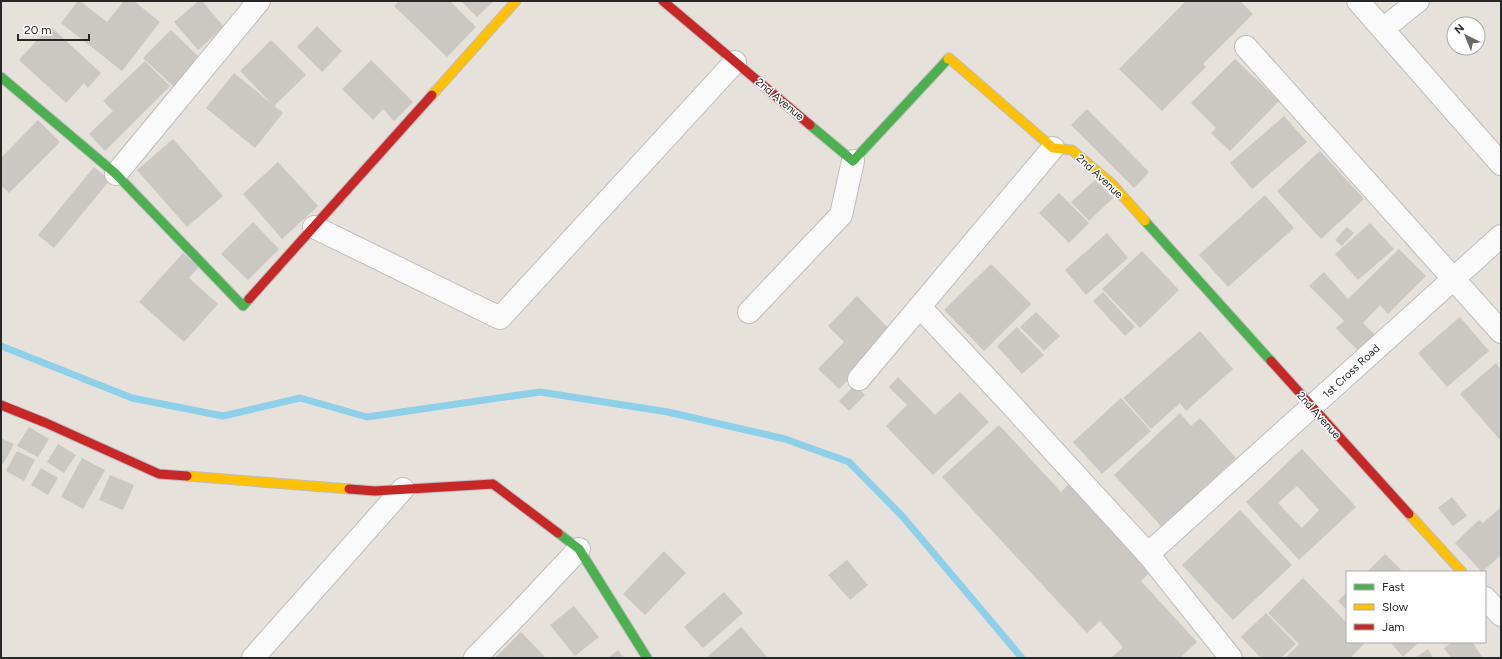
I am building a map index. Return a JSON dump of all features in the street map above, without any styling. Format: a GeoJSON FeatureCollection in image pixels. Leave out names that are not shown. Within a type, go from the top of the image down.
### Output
{"type":"FeatureCollection","features":[{"type":"Feature","properties":{"kind":"street"},"geometry":{"type":"LineString","coordinates":[[116,174],[259,1]]}},
{"type":"Feature","properties":{"kind":"street"},"geometry":{"type":"LineString","coordinates":[[1,77],[116,174],[243,306],[516,1]]}},
{"type":"Feature","properties":{"kind":"street","name":"2nd Avenue"},"geometry":{"type":"LineString","coordinates":[[663,1],[853,161]]}},
{"type":"Feature","properties":{"kind":"street"},"geometry":{"type":"LineString","coordinates":[[1358,1],[1501,164]]}},
{"type":"Feature","properties":{"kind":"street"},"geometry":{"type":"LineString","coordinates":[[1383,29],[1418,1]]}},
{"type":"Feature","properties":{"kind":"street"},"geometry":{"type":"LineString","coordinates":[[1246,47],[1501,332]]}},
{"type":"Feature","properties":{"kind":"street"},"geometry":{"type":"LineString","coordinates":[[749,312],[841,215],[853,161],[949,58],[1052,148],[859,379]]}},
{"type":"Feature","properties":{"kind":"street"},"geometry":{"type":"LineString","coordinates":[[314,227],[500,318],[736,62]]}},
{"type":"Feature","properties":{"kind":"street","name":"2nd Avenue"},"geometry":{"type":"LineString","coordinates":[[1052,148],[1072,150],[1112,184],[1461,571]]}},
{"type":"Feature","properties":{"kind":"street","name":"1st Cross Road"},"geometry":{"type":"LineString","coordinates":[[1148,554],[1501,236]]}},
{"type":"Feature","properties":{"kind":"street"},"geometry":{"type":"LineString","coordinates":[[920,307],[1148,554],[1231,658]]}},
{"type":"Feature","properties":{"kind":"street"},"geometry":{"type":"LineString","coordinates":[[1,406],[46,423],[159,474],[375,491],[493,484],[579,548],[647,658]]}},
{"type":"Feature","properties":{"kind":"street"},"geometry":{"type":"LineString","coordinates":[[253,658],[403,490]]}},
{"type":"Feature","properties":{"kind":"street"},"geometry":{"type":"LineString","coordinates":[[475,658],[579,548]]}},
{"type":"Feature","properties":{"kind":"street"},"geometry":{"type":"LineString","coordinates":[[1486,599],[1501,615]]}},
{"type":"Feature","properties":{"kind":"building"},"geometry":{"type":"Polygon","coordinates":[[[78,1],[107,22],[124,1],[134,1],[160,22],[122,71],[61,23],[78,1]]]}},
{"type":"Feature","properties":{"kind":"building"},"geometry":{"type":"Polygon","coordinates":[[[199,1],[202,1],[224,27],[198,50],[174,22],[199,1]]]}},
{"type":"Feature","properties":{"kind":"building"},"geometry":{"type":"Polygon","coordinates":[[[399,1],[450,1],[476,27],[447,57],[394,6],[399,1]]]}},
{"type":"Feature","properties":{"kind":"building"},"geometry":{"type":"Polygon","coordinates":[[[461,1],[494,1],[477,17],[461,1]]]}},
{"type":"Feature","properties":{"kind":"building"},"geometry":{"type":"Polygon","coordinates":[[[1186,1],[1240,1],[1253,14],[1203,64],[1206,67],[1162,111],[1119,69],[1186,1]]]}},
{"type":"Feature","properties":{"kind":"building"},"geometry":{"type":"Polygon","coordinates":[[[50,26],[101,73],[88,88],[84,83],[66,103],[19,60],[50,26]]]}},
{"type":"Feature","properties":{"kind":"building"},"geometry":{"type":"Polygon","coordinates":[[[317,26],[342,51],[322,72],[297,47],[317,26]]]}},
{"type":"Feature","properties":{"kind":"building"},"geometry":{"type":"Polygon","coordinates":[[[171,30],[201,59],[174,87],[143,58],[171,30]]]}},
{"type":"Feature","properties":{"kind":"building"},"geometry":{"type":"Polygon","coordinates":[[[271,40],[306,75],[274,106],[240,71],[271,40]]]}},
{"type":"Feature","properties":{"kind":"building"},"geometry":{"type":"Polygon","coordinates":[[[1235,59],[1279,101],[1230,151],[1211,133],[1216,128],[1191,103],[1235,59]]]}},
{"type":"Feature","properties":{"kind":"building"},"geometry":{"type":"Polygon","coordinates":[[[371,60],[413,102],[394,121],[383,109],[373,120],[342,89],[371,60]]]}},
{"type":"Feature","properties":{"kind":"building"},"geometry":{"type":"Polygon","coordinates":[[[145,61],[170,86],[105,151],[89,134],[113,111],[103,101],[145,61]]]}},
{"type":"Feature","properties":{"kind":"building"},"geometry":{"type":"Polygon","coordinates":[[[234,73],[283,113],[255,148],[206,108],[234,73]]]}},
{"type":"Feature","properties":{"kind":"building"},"geometry":{"type":"Polygon","coordinates":[[[1087,109],[1149,172],[1134,188],[1071,125],[1087,109]]]}},
{"type":"Feature","properties":{"kind":"building"},"geometry":{"type":"Polygon","coordinates":[[[1284,116],[1307,142],[1252,189],[1230,163],[1284,116]]]}},
{"type":"Feature","properties":{"kind":"building"},"geometry":{"type":"Polygon","coordinates":[[[38,120],[60,142],[9,193],[1,185],[1,158],[38,120]]]}},
{"type":"Feature","properties":{"kind":"building"},"geometry":{"type":"Polygon","coordinates":[[[173,139],[223,196],[187,227],[137,170],[173,139]]]}},
{"type":"Feature","properties":{"kind":"building"},"geometry":{"type":"Polygon","coordinates":[[[1320,151],[1364,199],[1321,239],[1277,191],[1320,151]]]}},
{"type":"Feature","properties":{"kind":"building"},"geometry":{"type":"Polygon","coordinates":[[[278,162],[318,206],[282,239],[243,194],[278,162]]]}},
{"type":"Feature","properties":{"kind":"building"},"geometry":{"type":"Polygon","coordinates":[[[94,167],[110,180],[54,248],[38,235],[94,167]]]}},
{"type":"Feature","properties":{"kind":"building"},"geometry":{"type":"Polygon","coordinates":[[[1095,180],[1113,198],[1089,221],[1071,202],[1095,180]]]}},
{"type":"Feature","properties":{"kind":"building"},"geometry":{"type":"Polygon","coordinates":[[[1059,193],[1089,223],[1069,243],[1039,213],[1059,193]]]}},
{"type":"Feature","properties":{"kind":"building"},"geometry":{"type":"Polygon","coordinates":[[[1265,195],[1294,228],[1228,287],[1199,255],[1265,195]]]}},
{"type":"Feature","properties":{"kind":"building"},"geometry":{"type":"Polygon","coordinates":[[[253,222],[279,249],[248,280],[221,254],[253,222]]]}},
{"type":"Feature","properties":{"kind":"building"},"geometry":{"type":"Polygon","coordinates":[[[1370,223],[1394,249],[1358,280],[1335,254],[1370,223]]]}},
{"type":"Feature","properties":{"kind":"building"},"geometry":{"type":"Polygon","coordinates":[[[1347,227],[1354,233],[1342,246],[1335,240],[1347,227]]]}},
{"type":"Feature","properties":{"kind":"building"},"geometry":{"type":"Polygon","coordinates":[[[1107,233],[1128,258],[1086,295],[1065,270],[1107,233]]]}},
{"type":"Feature","properties":{"kind":"building"},"geometry":{"type":"Polygon","coordinates":[[[1399,249],[1426,276],[1388,314],[1380,305],[1363,323],[1379,339],[1362,355],[1336,328],[1344,321],[1309,286],[1324,272],[1348,299],[1399,249]]]}},
{"type":"Feature","properties":{"kind":"building"},"geometry":{"type":"Polygon","coordinates":[[[1142,251],[1179,290],[1140,328],[1102,289],[1142,251]]]}},
{"type":"Feature","properties":{"kind":"building"},"geometry":{"type":"Polygon","coordinates":[[[183,253],[199,267],[189,278],[218,304],[184,342],[139,302],[183,253]]]}},
{"type":"Feature","properties":{"kind":"building"},"geometry":{"type":"Polygon","coordinates":[[[991,264],[1031,304],[984,351],[944,310],[991,264]]]}},
{"type":"Feature","properties":{"kind":"building"},"geometry":{"type":"Polygon","coordinates":[[[1103,292],[1135,327],[1125,336],[1093,301],[1103,292]]]}},
{"type":"Feature","properties":{"kind":"building"},"geometry":{"type":"Polygon","coordinates":[[[857,296],[894,334],[839,389],[818,369],[844,342],[828,326],[857,296]]]}},
{"type":"Feature","properties":{"kind":"building"},"geometry":{"type":"Polygon","coordinates":[[[1036,312],[1060,336],[1044,351],[1020,327],[1036,312]]]}},
{"type":"Feature","properties":{"kind":"building"},"geometry":{"type":"Polygon","coordinates":[[[1460,317],[1489,351],[1447,387],[1418,353],[1460,317]]]}},
{"type":"Feature","properties":{"kind":"building"},"geometry":{"type":"Polygon","coordinates":[[[1017,327],[1044,355],[1022,374],[997,346],[1017,327]]]}},
{"type":"Feature","properties":{"kind":"building"},"geometry":{"type":"Polygon","coordinates":[[[1200,331],[1233,369],[1186,411],[1180,403],[1151,429],[1123,398],[1200,331]]]}},
{"type":"Feature","properties":{"kind":"building"},"geometry":{"type":"Polygon","coordinates":[[[1496,363],[1501,370],[1501,441],[1460,394],[1496,363]]]}},
{"type":"Feature","properties":{"kind":"building"},"geometry":{"type":"Polygon","coordinates":[[[898,377],[935,415],[960,392],[989,422],[933,475],[886,426],[907,405],[889,387],[898,377]]]}},
{"type":"Feature","properties":{"kind":"building"},"geometry":{"type":"Polygon","coordinates":[[[855,385],[865,395],[849,411],[839,401],[855,385]]]}},
{"type":"Feature","properties":{"kind":"building"},"geometry":{"type":"Polygon","coordinates":[[[1121,398],[1151,431],[1102,474],[1073,442],[1121,398]]]}},
{"type":"Feature","properties":{"kind":"building"},"geometry":{"type":"Polygon","coordinates":[[[1180,413],[1191,426],[1200,418],[1236,458],[1162,527],[1114,475],[1180,413]]]}},
{"type":"Feature","properties":{"kind":"building"},"geometry":{"type":"Polygon","coordinates":[[[999,425],[1061,492],[1069,484],[1150,572],[1141,581],[1197,642],[1180,658],[1111,658],[1123,647],[1100,621],[1087,633],[942,477],[999,425]]]}},
{"type":"Feature","properties":{"kind":"building"},"geometry":{"type":"Polygon","coordinates":[[[29,427],[49,439],[38,457],[17,446],[29,427]]]}},
{"type":"Feature","properties":{"kind":"building"},"geometry":{"type":"Polygon","coordinates":[[[1,438],[14,444],[3,464],[1,462],[1,438]]]}},
{"type":"Feature","properties":{"kind":"building"},"geometry":{"type":"Polygon","coordinates":[[[58,444],[76,455],[64,473],[47,462],[58,444]]]}},
{"type":"Feature","properties":{"kind":"building"},"geometry":{"type":"Polygon","coordinates":[[[1302,449],[1356,507],[1299,560],[1246,502],[1302,449]],[[1297,486],[1278,503],[1302,528],[1319,510],[1297,486]]]}},
{"type":"Feature","properties":{"kind":"building"},"geometry":{"type":"Polygon","coordinates":[[[17,451],[35,460],[24,481],[6,471],[17,451]]]}},
{"type":"Feature","properties":{"kind":"building"},"geometry":{"type":"Polygon","coordinates":[[[82,458],[105,470],[83,509],[61,497],[82,458]]]}},
{"type":"Feature","properties":{"kind":"building"},"geometry":{"type":"Polygon","coordinates":[[[41,468],[58,478],[48,495],[31,485],[41,468]]]}},
{"type":"Feature","properties":{"kind":"building"},"geometry":{"type":"Polygon","coordinates":[[[110,475],[134,485],[123,510],[99,500],[110,475]]]}},
{"type":"Feature","properties":{"kind":"building"},"geometry":{"type":"Polygon","coordinates":[[[1452,497],[1467,516],[1453,526],[1438,508],[1452,497]]]}},
{"type":"Feature","properties":{"kind":"building"},"geometry":{"type":"Polygon","coordinates":[[[1501,507],[1501,555],[1483,571],[1481,571],[1455,543],[1479,520],[1483,523],[1501,507]]]}},
{"type":"Feature","properties":{"kind":"building"},"geometry":{"type":"Polygon","coordinates":[[[1240,510],[1292,565],[1233,620],[1182,565],[1240,510]]]}},
{"type":"Feature","properties":{"kind":"building"},"geometry":{"type":"Polygon","coordinates":[[[664,551],[686,573],[645,615],[623,594],[664,551]]]}},
{"type":"Feature","properties":{"kind":"building"},"geometry":{"type":"Polygon","coordinates":[[[1385,554],[1401,570],[1400,571],[1368,571],[1385,554]]]}},
{"type":"Feature","properties":{"kind":"building"},"geometry":{"type":"Polygon","coordinates":[[[847,560],[868,585],[850,600],[828,575],[847,560]]]}},
{"type":"Feature","properties":{"kind":"building"},"geometry":{"type":"Polygon","coordinates":[[[1303,578],[1346,622],[1346,643],[1365,643],[1350,658],[1285,658],[1299,644],[1268,613],[1303,578]]]}},
{"type":"Feature","properties":{"kind":"building"},"geometry":{"type":"Polygon","coordinates":[[[724,592],[743,613],[703,648],[684,627],[724,592]]]}},
{"type":"Feature","properties":{"kind":"building"},"geometry":{"type":"Polygon","coordinates":[[[1346,593],[1346,609],[1338,601],[1346,593]]]}},
{"type":"Feature","properties":{"kind":"building"},"geometry":{"type":"Polygon","coordinates":[[[574,606],[599,637],[575,656],[550,625],[574,606]]]}},
{"type":"Feature","properties":{"kind":"building"},"geometry":{"type":"Polygon","coordinates":[[[1266,613],[1296,644],[1281,658],[1261,658],[1241,637],[1266,613]]]}},
{"type":"Feature","properties":{"kind":"building"},"geometry":{"type":"Polygon","coordinates":[[[741,627],[768,658],[706,658],[741,627]]]}},
{"type":"Feature","properties":{"kind":"building"},"geometry":{"type":"Polygon","coordinates":[[[521,632],[546,658],[495,658],[521,632]]]}},
{"type":"Feature","properties":{"kind":"building"},"geometry":{"type":"Polygon","coordinates":[[[1391,643],[1418,643],[1403,657],[1391,643]]]}},
{"type":"Feature","properties":{"kind":"building"},"geometry":{"type":"Polygon","coordinates":[[[1451,643],[1473,643],[1483,658],[1451,658],[1444,648],[1451,643]]]}},
{"type":"Feature","properties":{"kind":"building"},"geometry":{"type":"Polygon","coordinates":[[[1428,649],[1433,658],[1415,658],[1428,649]]]}},
{"type":"Feature","properties":{"kind":"building"},"geometry":{"type":"Polygon","coordinates":[[[618,650],[624,658],[608,658],[618,650]]]}},
{"type":"Feature","properties":{"kind":"waterway"},"geometry":{"type":"LineString","coordinates":[[1,346],[132,398],[223,416],[300,398],[367,417],[540,392],[668,412],[785,439],[849,462],[903,517],[1022,658]]}},
{"type":"Feature","properties":{"kind":"traffic: fast"},"geometry":{"type":"LineString","coordinates":[[810,125],[853,161],[948,59]]}},
{"type":"Feature","properties":{"kind":"traffic: fast"},"geometry":{"type":"LineString","coordinates":[[1,77],[116,174],[243,306],[249,299]]}},
{"type":"Feature","properties":{"kind":"traffic: fast"},"geometry":{"type":"LineString","coordinates":[[1145,221],[1271,361]]}},
{"type":"Feature","properties":{"kind":"traffic: fast"},"geometry":{"type":"LineString","coordinates":[[558,533],[579,549],[647,658]]}},
{"type":"Feature","properties":{"kind":"traffic: slow"},"geometry":{"type":"LineString","coordinates":[[432,95],[516,1]]}},
{"type":"Feature","properties":{"kind":"traffic: slow"},"geometry":{"type":"LineString","coordinates":[[948,59],[949,58],[1053,148],[1072,150],[1112,184],[1145,221]]}},
{"type":"Feature","properties":{"kind":"traffic: slow"},"geometry":{"type":"LineString","coordinates":[[187,476],[349,489]]}},
{"type":"Feature","properties":{"kind":"traffic: slow"},"geometry":{"type":"LineString","coordinates":[[1409,514],[1461,571]]}},
{"type":"Feature","properties":{"kind":"traffic: jam"},"geometry":{"type":"LineString","coordinates":[[663,1],[810,125]]}},
{"type":"Feature","properties":{"kind":"traffic: jam"},"geometry":{"type":"LineString","coordinates":[[249,299],[432,95]]}},
{"type":"Feature","properties":{"kind":"traffic: jam"},"geometry":{"type":"LineString","coordinates":[[1271,361],[1409,514]]}},
{"type":"Feature","properties":{"kind":"traffic: jam"},"geometry":{"type":"LineString","coordinates":[[1,405],[46,423],[159,474],[187,476]]}},
{"type":"Feature","properties":{"kind":"traffic: jam"},"geometry":{"type":"LineString","coordinates":[[349,489],[375,491],[493,484],[558,533]]}}]}
